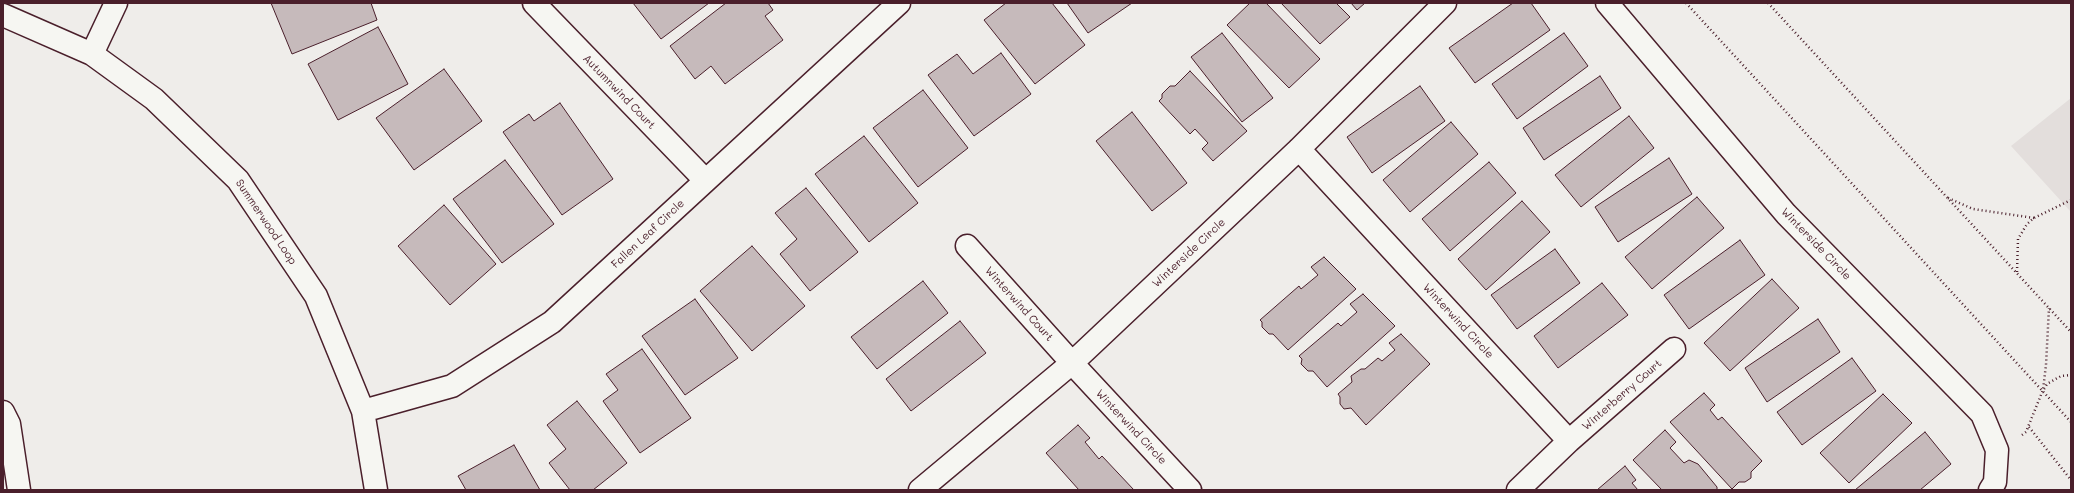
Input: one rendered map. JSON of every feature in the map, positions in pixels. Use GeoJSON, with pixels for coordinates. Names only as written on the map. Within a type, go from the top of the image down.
{"type":"FeatureCollection","features":[{"type":"Feature","properties":{"kind":"street"},"geometry":{"type":"LineString","coordinates":[[92,54],[116,3]]}},
{"type":"Feature","properties":{"kind":"street","name":"Autumnwind Court"},"geometry":{"type":"LineString","coordinates":[[534,3],[705,180]]}},
{"type":"Feature","properties":{"kind":"street","name":"Fallen Leaf Circle"},"geometry":{"type":"LineString","coordinates":[[363,411],[452,386],[552,322],[899,3]]}},
{"type":"Feature","properties":{"kind":"street","name":"Winterside Circle"},"geometry":{"type":"LineString","coordinates":[[920,490],[1072,363],[1299,149],[1445,3]]}},
{"type":"Feature","properties":{"kind":"street","name":"Winterside Circle"},"geometry":{"type":"LineString","coordinates":[[1607,3],[1786,214],[1982,414],[1997,450],[1996,482],[1990,490]]}},
{"type":"Feature","properties":{"kind":"street","name":"Summerwood Loop"},"geometry":{"type":"LineString","coordinates":[[3,15],[92,54],[154,99],[238,180],[316,296],[363,411],[376,490]]}},
{"type":"Feature","properties":{"kind":"street","name":"Winterwind Circle"},"geometry":{"type":"LineString","coordinates":[[1299,149],[1569,441]]}},
{"type":"Feature","properties":{"kind":"street","name":"Winterwind Court"},"geometry":{"type":"LineString","coordinates":[[967,246],[1072,363]]}},
{"type":"Feature","properties":{"kind":"street","name":"Winterberry Court"},"geometry":{"type":"LineString","coordinates":[[1569,441],[1674,349]]}},
{"type":"Feature","properties":{"kind":"street","name":"Winterwind Circle"},"geometry":{"type":"LineString","coordinates":[[1072,363],[1190,490]]}},
{"type":"Feature","properties":{"kind":"street"},"geometry":{"type":"LineString","coordinates":[[3,412],[9,424],[19,490]]}},
{"type":"Feature","properties":{"kind":"street"},"geometry":{"type":"LineString","coordinates":[[1518,490],[1569,441]]}},
{"type":"Feature","properties":{"kind":"path"},"geometry":{"type":"LineString","coordinates":[[1686,3],[2071,422]]}},
{"type":"Feature","properties":{"kind":"path"},"geometry":{"type":"LineString","coordinates":[[1768,3],[2071,332]]}},
{"type":"Feature","properties":{"kind":"path"},"geometry":{"type":"LineString","coordinates":[[1947,197],[1972,209],[2034,218]]}},
{"type":"Feature","properties":{"kind":"path"},"geometry":{"type":"LineString","coordinates":[[2017,273],[2018,239],[2027,224],[2034,218],[2071,200]]}},
{"type":"Feature","properties":{"kind":"path"},"geometry":{"type":"LineString","coordinates":[[1997,450],[2026,432],[2042,390],[2046,364],[2049,308]]}},
{"type":"Feature","properties":{"kind":"path"},"geometry":{"type":"LineString","coordinates":[[2042,390],[2061,376],[2071,375]]}},
{"type":"Feature","properties":{"kind":"path"},"geometry":{"type":"LineString","coordinates":[[2028,427],[2071,480]]}},
{"type":"Feature","properties":{"kind":"shaded area"},"geometry":{"type":"Polygon","coordinates":[[[2071,98],[2071,212],[2011,146],[2071,98]]]}},
{"type":"Feature","properties":{"kind":"building"},"geometry":{"type":"Polygon","coordinates":[[[271,3],[371,3],[377,20],[292,54],[271,3]]]}},
{"type":"Feature","properties":{"kind":"building"},"geometry":{"type":"Polygon","coordinates":[[[633,3],[709,3],[661,39],[633,3]]]}},
{"type":"Feature","properties":{"kind":"building"},"geometry":{"type":"Polygon","coordinates":[[[726,3],[768,3],[773,10],[765,16],[783,40],[725,84],[711,66],[695,79],[670,46],[726,3]]]}},
{"type":"Feature","properties":{"kind":"building"},"geometry":{"type":"Polygon","coordinates":[[[1006,3],[1052,3],[1085,45],[1035,84],[984,20],[1006,3]]]}},
{"type":"Feature","properties":{"kind":"building"},"geometry":{"type":"Polygon","coordinates":[[[1067,3],[1132,3],[1088,33],[1067,3]]]}},
{"type":"Feature","properties":{"kind":"building"},"geometry":{"type":"Polygon","coordinates":[[[1250,3],[1266,3],[1320,59],[1289,88],[1227,25],[1250,3]]]}},
{"type":"Feature","properties":{"kind":"building"},"geometry":{"type":"Polygon","coordinates":[[[1281,3],[1336,3],[1350,17],[1320,44],[1281,3]]]}},
{"type":"Feature","properties":{"kind":"building"},"geometry":{"type":"Polygon","coordinates":[[[1351,3],[1365,3],[1357,10],[1351,3]]]}},
{"type":"Feature","properties":{"kind":"building"},"geometry":{"type":"Polygon","coordinates":[[[1513,3],[1531,3],[1550,30],[1475,83],[1449,48],[1513,3]]]}},
{"type":"Feature","properties":{"kind":"building"},"geometry":{"type":"Polygon","coordinates":[[[378,27],[408,84],[338,120],[308,64],[378,27]]]}},
{"type":"Feature","properties":{"kind":"building"},"geometry":{"type":"Polygon","coordinates":[[[1222,33],[1273,98],[1242,122],[1191,57],[1222,33]]]}},
{"type":"Feature","properties":{"kind":"building"},"geometry":{"type":"Polygon","coordinates":[[[1564,33],[1588,66],[1517,119],[1492,84],[1564,33]]]}},
{"type":"Feature","properties":{"kind":"building"},"geometry":{"type":"Polygon","coordinates":[[[1001,53],[1031,94],[974,136],[928,75],[957,54],[973,74],[1001,53]]]}},
{"type":"Feature","properties":{"kind":"building"},"geometry":{"type":"Polygon","coordinates":[[[444,69],[482,121],[414,170],[376,118],[444,69]]]}},
{"type":"Feature","properties":{"kind":"building"},"geometry":{"type":"Polygon","coordinates":[[[1190,71],[1247,131],[1213,161],[1202,149],[1208,143],[1195,129],[1190,134],[1159,101],[1162,98],[1162,94],[1170,86],[1175,86],[1190,71]]]}},
{"type":"Feature","properties":{"kind":"building"},"geometry":{"type":"Polygon","coordinates":[[[1600,76],[1621,108],[1544,160],[1523,128],[1600,76]]]}},
{"type":"Feature","properties":{"kind":"building"},"geometry":{"type":"Polygon","coordinates":[[[1420,86],[1445,121],[1372,173],[1347,137],[1420,86]]]}},
{"type":"Feature","properties":{"kind":"building"},"geometry":{"type":"Polygon","coordinates":[[[923,90],[968,148],[918,187],[873,128],[923,90]]]}},
{"type":"Feature","properties":{"kind":"building"},"geometry":{"type":"Polygon","coordinates":[[[560,103],[613,179],[562,215],[503,132],[529,114],[534,121],[560,103]]]}},
{"type":"Feature","properties":{"kind":"building"},"geometry":{"type":"Polygon","coordinates":[[[1132,112],[1187,183],[1152,211],[1096,141],[1132,112]]]}},
{"type":"Feature","properties":{"kind":"building"},"geometry":{"type":"Polygon","coordinates":[[[1629,116],[1654,148],[1581,207],[1555,175],[1629,116]]]}},
{"type":"Feature","properties":{"kind":"building"},"geometry":{"type":"Polygon","coordinates":[[[1451,122],[1478,154],[1410,212],[1383,180],[1451,122]]]}},
{"type":"Feature","properties":{"kind":"building"},"geometry":{"type":"Polygon","coordinates":[[[864,136],[918,203],[869,242],[815,174],[864,136]]]}},
{"type":"Feature","properties":{"kind":"building"},"geometry":{"type":"Polygon","coordinates":[[[1669,158],[1692,194],[1618,242],[1595,207],[1669,158]]]}},
{"type":"Feature","properties":{"kind":"building"},"geometry":{"type":"Polygon","coordinates":[[[505,160],[554,224],[502,263],[453,199],[505,160]]]}},
{"type":"Feature","properties":{"kind":"building"},"geometry":{"type":"Polygon","coordinates":[[[1489,162],[1516,193],[1450,251],[1422,219],[1489,162]]]}},
{"type":"Feature","properties":{"kind":"building"},"geometry":{"type":"Polygon","coordinates":[[[806,188],[858,252],[810,291],[780,254],[797,239],[775,213],[806,188]]]}},
{"type":"Feature","properties":{"kind":"building"},"geometry":{"type":"Polygon","coordinates":[[[1697,197],[1724,228],[1652,289],[1625,257],[1697,197]]]}},
{"type":"Feature","properties":{"kind":"building"},"geometry":{"type":"Polygon","coordinates":[[[1522,201],[1550,232],[1486,290],[1458,259],[1522,201]]]}},
{"type":"Feature","properties":{"kind":"building"},"geometry":{"type":"Polygon","coordinates":[[[444,205],[496,264],[450,305],[398,246],[444,205]]]}},
{"type":"Feature","properties":{"kind":"building"},"geometry":{"type":"Polygon","coordinates":[[[1740,240],[1765,275],[1689,329],[1664,295],[1740,240]]]}},
{"type":"Feature","properties":{"kind":"building"},"geometry":{"type":"Polygon","coordinates":[[[752,246],[805,306],[752,351],[700,291],[752,246]]]}},
{"type":"Feature","properties":{"kind":"building"},"geometry":{"type":"Polygon","coordinates":[[[1555,249],[1580,283],[1517,329],[1491,295],[1555,249]]]}},
{"type":"Feature","properties":{"kind":"building"},"geometry":{"type":"Polygon","coordinates":[[[1324,257],[1356,289],[1288,350],[1273,334],[1269,334],[1262,327],[1262,322],[1260,320],[1299,286],[1301,289],[1318,275],[1311,267],[1324,257]]]}},
{"type":"Feature","properties":{"kind":"building"},"geometry":{"type":"Polygon","coordinates":[[[1772,279],[1799,308],[1730,371],[1704,343],[1772,279]]]}},
{"type":"Feature","properties":{"kind":"building"},"geometry":{"type":"Polygon","coordinates":[[[923,281],[948,313],[877,369],[851,337],[923,281]]]}},
{"type":"Feature","properties":{"kind":"building"},"geometry":{"type":"Polygon","coordinates":[[[1602,283],[1628,315],[1558,368],[1534,336],[1602,283]]]}},
{"type":"Feature","properties":{"kind":"building"},"geometry":{"type":"Polygon","coordinates":[[[1363,294],[1395,326],[1327,387],[1313,371],[1308,371],[1301,364],[1302,359],[1299,356],[1338,323],[1341,326],[1357,312],[1350,304],[1363,294]]]}},
{"type":"Feature","properties":{"kind":"building"},"geometry":{"type":"Polygon","coordinates":[[[695,299],[738,358],[685,395],[642,336],[695,299]]]}},
{"type":"Feature","properties":{"kind":"building"},"geometry":{"type":"Polygon","coordinates":[[[1818,319],[1840,352],[1767,402],[1745,368],[1818,319]]]}},
{"type":"Feature","properties":{"kind":"building"},"geometry":{"type":"Polygon","coordinates":[[[960,321],[986,353],[911,411],[886,379],[960,321]]]}},
{"type":"Feature","properties":{"kind":"building"},"geometry":{"type":"Polygon","coordinates":[[[1401,334],[1430,364],[1366,425],[1351,408],[1344,409],[1340,404],[1340,397],[1338,394],[1352,382],[1351,376],[1361,369],[1365,369],[1378,358],[1382,361],[1395,350],[1389,343],[1401,334]]]}},
{"type":"Feature","properties":{"kind":"building"},"geometry":{"type":"Polygon","coordinates":[[[642,349],[691,418],[640,453],[603,401],[618,390],[606,374],[642,349]]]}},
{"type":"Feature","properties":{"kind":"building"},"geometry":{"type":"Polygon","coordinates":[[[1852,358],[1876,391],[1802,445],[1777,412],[1852,358]]]}},
{"type":"Feature","properties":{"kind":"building"},"geometry":{"type":"Polygon","coordinates":[[[1704,393],[1715,405],[1710,410],[1718,420],[1722,417],[1762,461],[1751,472],[1751,478],[1745,482],[1739,482],[1732,489],[1670,422],[1704,393]]]}},
{"type":"Feature","properties":{"kind":"building"},"geometry":{"type":"Polygon","coordinates":[[[1883,394],[1912,423],[1849,483],[1820,453],[1883,394]]]}},
{"type":"Feature","properties":{"kind":"building"},"geometry":{"type":"Polygon","coordinates":[[[577,401],[627,463],[593,490],[570,490],[549,463],[566,449],[547,425],[577,401]]]}},
{"type":"Feature","properties":{"kind":"building"},"geometry":{"type":"Polygon","coordinates":[[[1078,425],[1090,438],[1085,442],[1099,459],[1102,456],[1134,490],[1079,490],[1046,453],[1078,425]]]}},
{"type":"Feature","properties":{"kind":"building"},"geometry":{"type":"Polygon","coordinates":[[[1665,430],[1676,442],[1670,448],[1684,463],[1689,460],[1698,464],[1717,487],[1717,490],[1662,490],[1633,460],[1665,430]]]}},
{"type":"Feature","properties":{"kind":"building"},"geometry":{"type":"Polygon","coordinates":[[[1925,432],[1951,464],[1920,490],[1855,490],[1925,432]]]}},
{"type":"Feature","properties":{"kind":"building"},"geometry":{"type":"Polygon","coordinates":[[[514,445],[540,490],[466,490],[458,476],[514,445]]]}},
{"type":"Feature","properties":{"kind":"building"},"geometry":{"type":"Polygon","coordinates":[[[1625,466],[1636,480],[1632,483],[1638,490],[1597,490],[1625,466]]]}}]}
